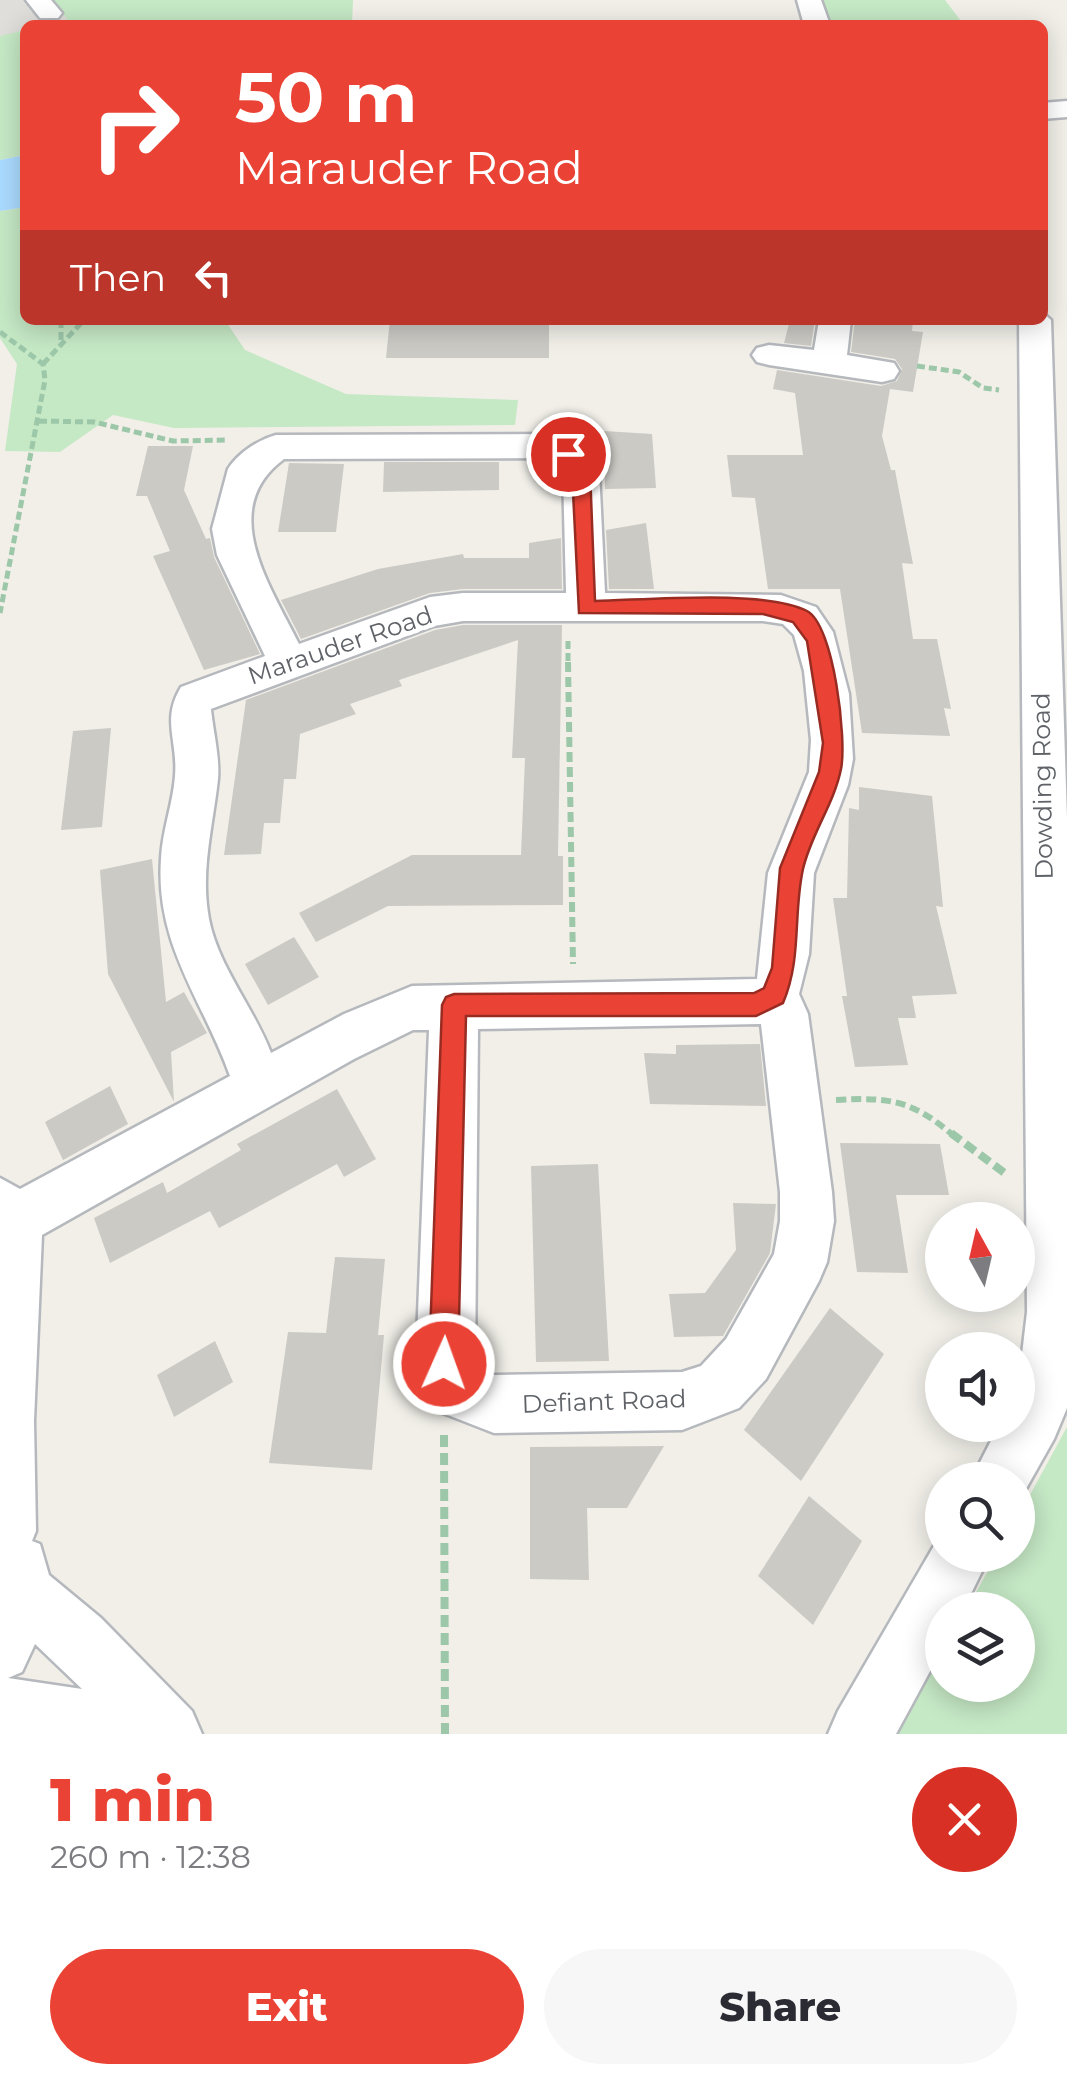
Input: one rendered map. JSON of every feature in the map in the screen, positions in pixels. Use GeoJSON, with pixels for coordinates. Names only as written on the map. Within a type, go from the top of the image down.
{"type":"FeatureCollection","features":[{"type":"Feature","properties":{"kind":"street"},"geometry":{"type":"LineString","coordinates":[[829,363],[834,325]]}},
{"type":"Feature","properties":{"kind":"street","name":"Dowding Road"},"geometry":{"type":"LineString","coordinates":[[1011,1462],[1050,1378],[1055,1312],[1035,325]]}},
{"type":"Feature","properties":{"kind":"street"},"geometry":{"type":"LineString","coordinates":[[769,355],[882,371]]}},
{"type":"Feature","properties":{"kind":"street"},"geometry":{"type":"LineString","coordinates":[[288,662],[236,555],[231,529],[246,468],[276,447],[544,446],[568,454],[581,470],[577,608]]}},
{"type":"Feature","properties":{"kind":"street","name":"Marauder Road"},"geometry":{"type":"LineString","coordinates":[[259,1087],[238,1030],[199,960],[186,919],[183,859],[198,774],[190,708],[202,694],[430,612],[463,607],[776,609],[790,611],[808,622],[817,641],[834,743],[830,772],[792,868],[784,968],[774,995]]}},
{"type":"Feature","properties":{"kind":"street"},"geometry":{"type":"LineString","coordinates":[[0,1650],[9,1634],[5,1343],[16,1287],[17,1240],[6,1213],[259,1087],[372,1024],[412,1008],[756,1004],[774,995]]}},
{"type":"Feature","properties":{"kind":"street","name":"Defiant Road"},"geometry":{"type":"LineString","coordinates":[[455,1390],[494,1404],[682,1401],[719,1388],[746,1359],[800,1262],[807,1221],[797,1101],[784,1014],[774,995]]}},
{"type":"Feature","properties":{"kind":"street"},"geometry":{"type":"LineString","coordinates":[[454,1005],[444,1364],[455,1390]]}},
{"type":"Feature","properties":{"kind":"street"},"geometry":{"type":"LineString","coordinates":[[8,1548],[79,1640],[170,1734]]}},
{"type":"Feature","properties":{"kind":"street"},"geometry":{"type":"LineString","coordinates":[[861,1734],[951,1572]]}},
{"type":"Feature","properties":{"kind":"street"},"geometry":{"type":"LineString","coordinates":[[0,1709],[161,1734]]}},
{"type":"Feature","properties":{"kind":"path"},"geometry":{"type":"LineString","coordinates":[[60,347],[61,325]]}},
{"type":"Feature","properties":{"kind":"path"},"geometry":{"type":"LineString","coordinates":[[0,613],[39,422],[44,364],[80,325]]}},
{"type":"Feature","properties":{"kind":"path"},"geometry":{"type":"LineString","coordinates":[[0,332],[44,364]]}},
{"type":"Feature","properties":{"kind":"path"},"geometry":{"type":"LineString","coordinates":[[946,370],[959,372]]}},
{"type":"Feature","properties":{"kind":"path"},"geometry":{"type":"LineString","coordinates":[[39,422],[94,422],[173,441],[256,440],[276,447]]}},
{"type":"Feature","properties":{"kind":"path"},"geometry":{"type":"LineString","coordinates":[[574,1005],[577,608]]}},
{"type":"Feature","properties":{"kind":"path"},"geometry":{"type":"LineString","coordinates":[[797,1101],[901,1102],[927,1115],[1000,1171],[1053,1192]]}},
{"type":"Feature","properties":{"kind":"path"},"geometry":{"type":"LineString","coordinates":[[445,1734],[444,1429],[455,1390]]}},
{"type":"Feature","properties":{"kind":"shaded area"},"geometry":{"type":"Polygon","coordinates":[[[0,0],[48,0],[70,20],[20,20],[20,115],[0,118],[0,0]]]}},
{"type":"Feature","properties":{"kind":"green space"},"geometry":{"type":"Polygon","coordinates":[[[48,0],[353,0],[352,20],[64,20],[68,19],[48,0]]]}},
{"type":"Feature","properties":{"kind":"green space"},"geometry":{"type":"Polygon","coordinates":[[[810,0],[945,0],[960,20],[816,20],[810,0]]]}},
{"type":"Feature","properties":{"kind":"green space"},"geometry":{"type":"Polygon","coordinates":[[[20,31],[20,156],[0,160],[0,36],[20,31]]]}},
{"type":"Feature","properties":{"kind":"green space"},"geometry":{"type":"Polygon","coordinates":[[[20,208],[20,325],[228,325],[245,350],[346,394],[518,400],[515,425],[174,428],[113,415],[60,452],[5,451],[17,364],[0,338],[0,211],[20,208]]]}},
{"type":"Feature","properties":{"kind":"green space"},"geometry":{"type":"Polygon","coordinates":[[[1067,1427],[1067,1734],[898,1734],[925,1684],[925,1702],[1035,1702],[1035,1592],[976,1592],[987,1572],[1035,1572],[1035,1486],[1067,1427]]]}},
{"type":"Feature","properties":{"kind":"water"},"geometry":{"type":"Polygon","coordinates":[[[20,156],[20,208],[0,211],[0,160],[20,156]]]}},
{"type":"Feature","properties":{"kind":"building"},"geometry":{"type":"Polygon","coordinates":[[[389,325],[549,325],[549,358],[386,358],[389,325]]]}},
{"type":"Feature","properties":{"kind":"building"},"geometry":{"type":"Polygon","coordinates":[[[789,325],[814,325],[811,346],[784,343],[789,325]]]}},
{"type":"Feature","properties":{"kind":"building"},"geometry":{"type":"Polygon","coordinates":[[[854,325],[913,325],[912,331],[923,332],[913,392],[890,389],[882,436],[891,470],[895,470],[913,564],[902,563],[913,639],[937,639],[951,709],[944,708],[950,736],[862,733],[840,589],[768,589],[755,498],[732,497],[727,455],[803,455],[795,393],[773,389],[777,370],[881,386],[897,381],[902,369],[895,359],[851,352],[854,325]]]}},
{"type":"Feature","properties":{"kind":"building"},"geometry":{"type":"Polygon","coordinates":[[[604,431],[652,434],[656,488],[605,489],[604,431]]]}},
{"type":"Feature","properties":{"kind":"building"},"geometry":{"type":"Polygon","coordinates":[[[148,446],[193,446],[184,490],[206,539],[210,538],[214,557],[260,654],[204,670],[153,556],[170,551],[147,496],[136,496],[148,446]]]}},
{"type":"Feature","properties":{"kind":"building"},"geometry":{"type":"Polygon","coordinates":[[[384,462],[499,462],[499,490],[383,492],[384,462]]]}},
{"type":"Feature","properties":{"kind":"building"},"geometry":{"type":"Polygon","coordinates":[[[289,463],[344,464],[336,532],[278,532],[289,463]]]}},
{"type":"Feature","properties":{"kind":"building"},"geometry":{"type":"Polygon","coordinates":[[[646,523],[654,589],[609,589],[606,530],[646,523]]]}},
{"type":"Feature","properties":{"kind":"building"},"geometry":{"type":"Polygon","coordinates":[[[561,538],[562,589],[430,593],[301,639],[281,600],[378,569],[463,554],[464,558],[529,558],[529,543],[561,538]]]}},
{"type":"Feature","properties":{"kind":"building"},"geometry":{"type":"Polygon","coordinates":[[[463,625],[562,625],[558,856],[563,856],[563,905],[388,906],[316,942],[299,913],[412,855],[521,855],[525,758],[512,758],[518,640],[399,680],[402,686],[350,704],[356,714],[300,734],[296,779],[284,779],[280,823],[264,823],[261,854],[224,855],[246,700],[435,630],[463,625]]]}},
{"type":"Feature","properties":{"kind":"building"},"geometry":{"type":"Polygon","coordinates":[[[111,728],[102,827],[61,830],[73,731],[111,728]]]}},
{"type":"Feature","properties":{"kind":"building"},"geometry":{"type":"Polygon","coordinates":[[[859,787],[932,796],[943,907],[936,906],[957,994],[912,996],[916,1018],[898,1018],[908,1065],[855,1067],[842,996],[847,996],[833,898],[847,898],[849,808],[859,810],[859,787]]]}},
{"type":"Feature","properties":{"kind":"building"},"geometry":{"type":"Polygon","coordinates":[[[152,859],[166,1002],[184,992],[207,1033],[171,1052],[174,1102],[108,974],[100,870],[152,859]]]}},
{"type":"Feature","properties":{"kind":"building"},"geometry":{"type":"Polygon","coordinates":[[[294,937],[319,977],[268,1005],[245,964],[294,937]]]}},
{"type":"Feature","properties":{"kind":"building"},"geometry":{"type":"Polygon","coordinates":[[[760,1044],[766,1106],[650,1104],[644,1053],[676,1054],[676,1045],[760,1044]]]}},
{"type":"Feature","properties":{"kind":"building"},"geometry":{"type":"Polygon","coordinates":[[[110,1086],[128,1124],[63,1160],[45,1122],[110,1086]]]}},
{"type":"Feature","properties":{"kind":"building"},"geometry":{"type":"Polygon","coordinates":[[[337,1089],[376,1159],[344,1177],[337,1164],[219,1228],[210,1211],[110,1263],[94,1218],[163,1182],[167,1193],[241,1150],[237,1144],[337,1089]]]}},
{"type":"Feature","properties":{"kind":"building"},"geometry":{"type":"Polygon","coordinates":[[[840,1143],[940,1144],[949,1195],[896,1195],[908,1273],[857,1272],[840,1143]]]}},
{"type":"Feature","properties":{"kind":"building"},"geometry":{"type":"Polygon","coordinates":[[[598,1164],[609,1361],[536,1362],[531,1166],[598,1164]]]}},
{"type":"Feature","properties":{"kind":"building"},"geometry":{"type":"Polygon","coordinates":[[[733,1203],[776,1204],[770,1253],[723,1336],[674,1337],[669,1294],[705,1293],[736,1250],[733,1203]]]}},
{"type":"Feature","properties":{"kind":"building"},"geometry":{"type":"Polygon","coordinates":[[[335,1257],[385,1259],[378,1335],[384,1335],[372,1470],[269,1463],[288,1332],[326,1333],[335,1257]]]}},
{"type":"Feature","properties":{"kind":"building"},"geometry":{"type":"Polygon","coordinates":[[[830,1308],[884,1354],[801,1481],[744,1430],[830,1308]]]}},
{"type":"Feature","properties":{"kind":"building"},"geometry":{"type":"Polygon","coordinates":[[[215,1341],[233,1382],[174,1417],[157,1375],[215,1341]]]}},
{"type":"Feature","properties":{"kind":"building"},"geometry":{"type":"Polygon","coordinates":[[[664,1446],[627,1508],[587,1508],[589,1580],[530,1579],[530,1447],[664,1446]]]}},
{"type":"Feature","properties":{"kind":"building"},"geometry":{"type":"Polygon","coordinates":[[[809,1496],[862,1541],[813,1625],[758,1576],[809,1496]]]}},
{"type":"Feature","properties":{"kind":"route"},"geometry":{"type":"LineString","coordinates":[[444,1364],[454,1005],[756,1004],[774,995],[784,968],[792,868],[830,772],[834,743],[817,641],[808,622],[790,611],[763,607],[586,608],[581,470],[568,454]]}}]}
